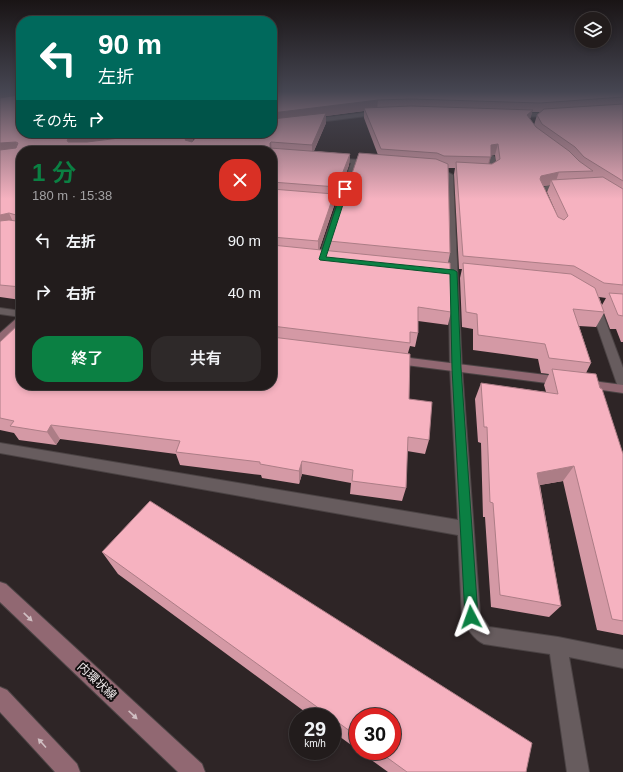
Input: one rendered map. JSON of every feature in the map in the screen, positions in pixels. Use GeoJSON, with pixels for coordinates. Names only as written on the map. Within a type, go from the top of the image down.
{"type":"FeatureCollection","features":[{"type":"Feature","properties":{"kind":"street"},"geometry":{"type":"LineString","coordinates":[[170,140],[184,138]]}},
{"type":"Feature","properties":{"kind":"street"},"geometry":{"type":"LineString","coordinates":[[196,145],[198,138]]}},
{"type":"Feature","properties":{"kind":"street"},"geometry":{"type":"LineString","coordinates":[[477,172],[488,172],[493,170],[492,157]]}},
{"type":"Feature","properties":{"kind":"street"},"geometry":{"type":"LineString","coordinates":[[325,159],[384,164]]}},
{"type":"Feature","properties":{"kind":"street"},"geometry":{"type":"LineString","coordinates":[[322,259],[336,203],[355,161]]}},
{"type":"Feature","properties":{"kind":"street"},"geometry":{"type":"LineString","coordinates":[[420,167],[434,168],[450,175],[456,368],[471,617],[484,635],[558,646],[623,659]]}},
{"type":"Feature","properties":{"kind":"street"},"geometry":{"type":"LineString","coordinates":[[441,171],[456,170]]}},
{"type":"Feature","properties":{"kind":"street"},"geometry":{"type":"LineString","coordinates":[[549,209],[541,190],[551,186],[571,188]]}},
{"type":"Feature","properties":{"kind":"street"},"geometry":{"type":"LineString","coordinates":[[595,300],[623,384]]}},
{"type":"Feature","properties":{"kind":"street"},"geometry":{"type":"LineString","coordinates":[[0,311],[16,313]]}},
{"type":"Feature","properties":{"kind":"street"},"geometry":{"type":"LineString","coordinates":[[0,339],[16,325]]}},
{"type":"Feature","properties":{"kind":"street"},"geometry":{"type":"LineString","coordinates":[[380,358],[623,389]]}},
{"type":"Feature","properties":{"kind":"street"},"geometry":{"type":"LineString","coordinates":[[0,448],[466,529]]}},
{"type":"Feature","properties":{"kind":"street","name":"内環状線"},"geometry":{"type":"LineString","coordinates":[[0,590],[194,772]]}},
{"type":"Feature","properties":{"kind":"street"},"geometry":{"type":"LineString","coordinates":[[558,646],[578,772]]}},
{"type":"Feature","properties":{"kind":"street"},"geometry":{"type":"LineString","coordinates":[[0,697],[69,772]]}},
{"type":"Feature","properties":{"kind":"building"},"geometry":{"type":"Polygon","coordinates":[[[0,127],[16,127],[16,138],[70,138],[67,140],[68,142],[87,142],[119,138],[186,138],[185,140],[192,142],[195,138],[277,138],[277,127],[320,127],[312,145],[271,142],[270,146],[17,146],[18,143],[16,142],[0,143],[0,127]]]}},
{"type":"Feature","properties":{"kind":"building"},"geometry":{"type":"Polygon","coordinates":[[[372,127],[536,127],[593,171],[559,172],[541,176],[540,179],[558,217],[564,220],[568,216],[551,180],[603,177],[623,189],[623,285],[604,283],[574,266],[463,256],[456,162],[492,164],[500,159],[498,144],[491,145],[491,157],[444,156],[437,153],[381,149],[372,127]]]}},
{"type":"Feature","properties":{"kind":"building"},"geometry":{"type":"Polygon","coordinates":[[[546,127],[623,127],[623,181],[584,157],[575,147],[546,127]]]}},
{"type":"Feature","properties":{"kind":"building"},"geometry":{"type":"Polygon","coordinates":[[[16,148],[16,215],[9,213],[0,215],[0,150],[16,148]]]}},
{"type":"Feature","properties":{"kind":"building"},"geometry":{"type":"Polygon","coordinates":[[[277,149],[350,154],[337,187],[277,182],[277,149]]]}},
{"type":"Feature","properties":{"kind":"building"},"geometry":{"type":"Polygon","coordinates":[[[359,153],[436,159],[448,164],[450,253],[329,241],[359,153]]]}},
{"type":"Feature","properties":{"kind":"building"},"geometry":{"type":"Polygon","coordinates":[[[277,189],[334,194],[318,241],[277,237],[277,189]]]}},
{"type":"Feature","properties":{"kind":"building"},"geometry":{"type":"Polygon","coordinates":[[[0,221],[16,221],[16,287],[0,285],[0,221]]]}},
{"type":"Feature","properties":{"kind":"building"},"geometry":{"type":"Polygon","coordinates":[[[277,246],[450,263],[451,312],[418,307],[418,333],[410,332],[410,343],[277,327],[277,246]]]}},
{"type":"Feature","properties":{"kind":"building"},"geometry":{"type":"Polygon","coordinates":[[[463,263],[571,274],[595,288],[604,312],[573,309],[591,363],[549,358],[545,344],[478,335],[477,314],[466,312],[463,263]]]}},
{"type":"Feature","properties":{"kind":"building"},"geometry":{"type":"Polygon","coordinates":[[[609,293],[623,294],[623,316],[618,315],[609,293]]]}},
{"type":"Feature","properties":{"kind":"building"},"geometry":{"type":"Polygon","coordinates":[[[16,327],[16,390],[277,390],[277,338],[410,354],[409,399],[432,402],[429,440],[408,437],[406,488],[352,481],[353,470],[302,461],[299,471],[260,464],[260,462],[176,452],[180,441],[51,425],[47,432],[10,426],[14,421],[0,418],[0,342],[16,327]]]}},
{"type":"Feature","properties":{"kind":"building"},"geometry":{"type":"Polygon","coordinates":[[[552,369],[596,374],[623,454],[623,621],[612,619],[574,466],[537,473],[561,606],[500,595],[493,503],[490,502],[487,427],[484,427],[481,383],[558,394],[552,369]]]}},
{"type":"Feature","properties":{"kind":"building"},"geometry":{"type":"Polygon","coordinates":[[[150,501],[532,743],[526,772],[407,772],[390,760],[401,760],[401,708],[349,708],[349,730],[341,725],[341,708],[319,708],[102,552],[150,501]]]}},
{"type":"Feature","properties":{"kind":"route"},"geometry":{"type":"LineString","coordinates":[[345,189],[322,259],[454,272],[456,368],[471,617]]}}]}
